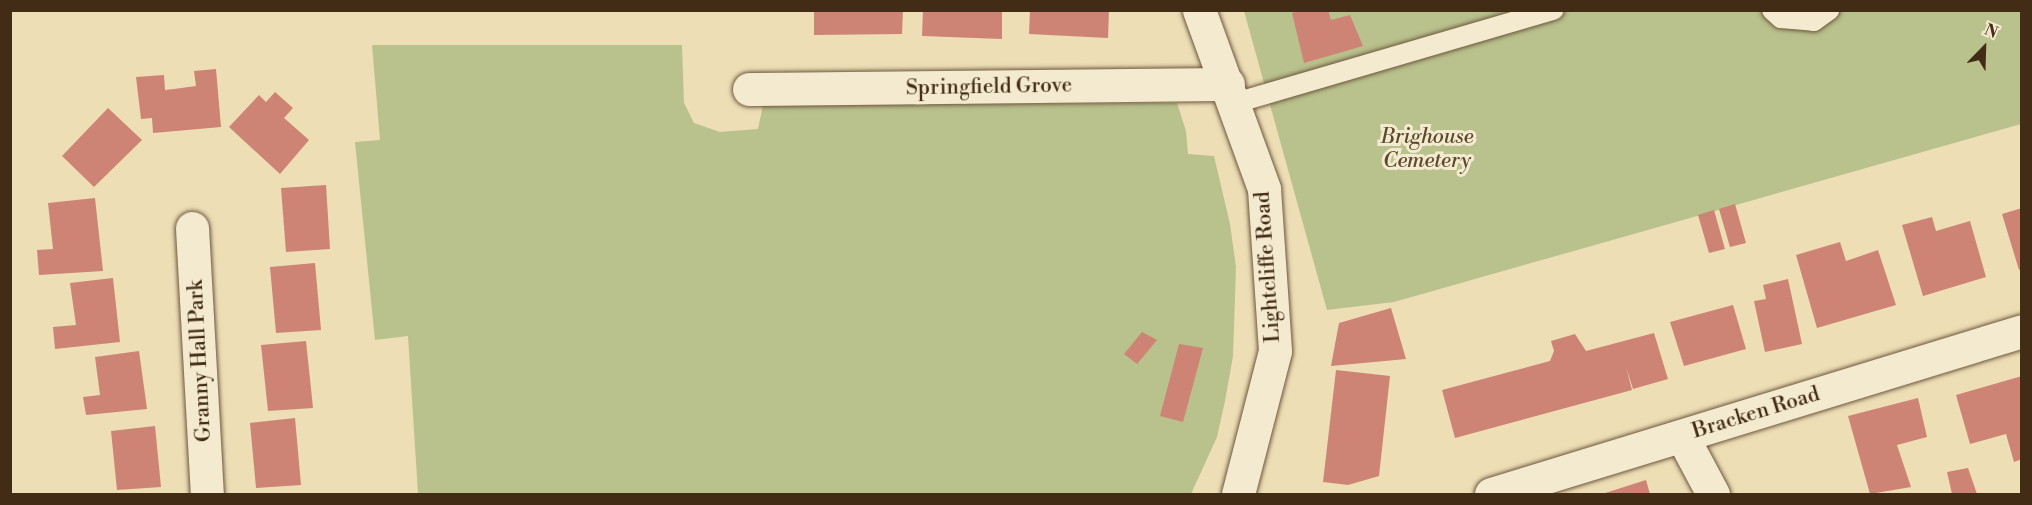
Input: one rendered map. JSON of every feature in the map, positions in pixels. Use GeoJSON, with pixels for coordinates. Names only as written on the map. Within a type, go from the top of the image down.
{"type":"FeatureCollection","features":[{"type":"Feature","properties":{"kind":"street","name":"Lightcliffe Road"},"geometry":{"type":"LineString","coordinates":[[1199,10],[1232,94],[1264,189],[1275,351],[1238,495]]}},
{"type":"Feature","properties":{"kind":"street","name":"Springfield Grove"},"geometry":{"type":"LineString","coordinates":[[749,89],[1232,94]]}},
{"type":"Feature","properties":{"kind":"street","name":"Granny Hall Park"},"geometry":{"type":"LineString","coordinates":[[192,228],[207,495]]}},
{"type":"Feature","properties":{"kind":"street","name":"Bracken Road"},"geometry":{"type":"LineString","coordinates":[[1491,495],[1524,490],[1682,436],[2022,331]]}},
{"type":"Feature","properties":{"kind":"street"},"geometry":{"type":"LineString","coordinates":[[1682,436],[1713,495]]}},
{"type":"Feature","properties":{"kind":"lane"},"geometry":{"type":"LineString","coordinates":[[1232,94],[1554,10]]}},
{"type":"Feature","properties":{"kind":"lane"},"geometry":{"type":"LineString","coordinates":[[1772,10],[1781,18],[1814,21],[1829,10]]}},
{"type":"Feature","properties":{"kind":"green space","name":"Brighouse Cemetery"},"geometry":{"type":"Polygon","coordinates":[[[1244,11],[2021,11],[2021,124],[1394,302],[1327,310],[1244,11]]]}},
{"type":"Feature","properties":{"kind":"green space"},"geometry":{"type":"Polygon","coordinates":[[[372,45],[682,45],[684,103],[694,123],[720,132],[758,129],[763,105],[1177,103],[1186,131],[1188,154],[1214,156],[1230,224],[1236,267],[1233,356],[1225,401],[1217,437],[1191,494],[418,494],[408,336],[375,340],[355,142],[380,140],[372,45]]]}},
{"type":"Feature","properties":{"kind":"building"},"geometry":{"type":"Polygon","coordinates":[[[814,10],[903,10],[902,34],[814,35],[814,10]]]}},
{"type":"Feature","properties":{"kind":"building"},"geometry":{"type":"Polygon","coordinates":[[[923,10],[1002,10],[1002,39],[922,36],[923,10]]]}},
{"type":"Feature","properties":{"kind":"building"},"geometry":{"type":"Polygon","coordinates":[[[1030,10],[1109,10],[1108,38],[1029,34],[1030,10]]]}},
{"type":"Feature","properties":{"kind":"building"},"geometry":{"type":"Polygon","coordinates":[[[1300,10],[1328,10],[1331,20],[1350,15],[1363,46],[1304,63],[1292,13],[1300,10]]]}},
{"type":"Feature","properties":{"kind":"building"},"geometry":{"type":"Polygon","coordinates":[[[216,69],[221,127],[153,133],[152,118],[141,119],[136,77],[164,75],[165,90],[196,86],[194,71],[216,69]]]}},
{"type":"Feature","properties":{"kind":"building"},"geometry":{"type":"Polygon","coordinates":[[[275,92],[293,108],[284,118],[309,140],[280,174],[229,127],[259,95],[266,102],[275,92]]]}},
{"type":"Feature","properties":{"kind":"building"},"geometry":{"type":"Polygon","coordinates":[[[108,108],[142,140],[94,187],[62,156],[108,108]]]}},
{"type":"Feature","properties":{"kind":"building"},"geometry":{"type":"Polygon","coordinates":[[[326,185],[330,249],[286,252],[281,188],[326,185]]]}},
{"type":"Feature","properties":{"kind":"building"},"geometry":{"type":"Polygon","coordinates":[[[95,198],[103,271],[39,275],[37,250],[53,249],[48,203],[95,198]]]}},
{"type":"Feature","properties":{"kind":"building"},"geometry":{"type":"Polygon","coordinates":[[[1735,204],[1746,243],[1730,247],[1719,209],[1735,204]]]}},
{"type":"Feature","properties":{"kind":"building"},"geometry":{"type":"Polygon","coordinates":[[[2022,208],[2022,269],[2019,270],[2002,214],[2022,208]]]}},
{"type":"Feature","properties":{"kind":"building"},"geometry":{"type":"Polygon","coordinates":[[[1714,210],[1725,249],[1709,253],[1698,215],[1714,210]]]}},
{"type":"Feature","properties":{"kind":"building"},"geometry":{"type":"Polygon","coordinates":[[[1932,217],[1936,231],[1970,221],[1986,277],[1923,296],[1902,225],[1932,217]]]}},
{"type":"Feature","properties":{"kind":"building"},"geometry":{"type":"Polygon","coordinates":[[[1840,242],[1846,261],[1878,250],[1896,305],[1817,328],[1796,255],[1840,242]]]}},
{"type":"Feature","properties":{"kind":"building"},"geometry":{"type":"Polygon","coordinates":[[[315,263],[321,330],[276,333],[270,267],[315,263]]]}},
{"type":"Feature","properties":{"kind":"building"},"geometry":{"type":"Polygon","coordinates":[[[113,278],[120,342],[55,349],[53,327],[76,325],[70,283],[113,278]]]}},
{"type":"Feature","properties":{"kind":"building"},"geometry":{"type":"Polygon","coordinates":[[[1788,279],[1802,344],[1765,352],[1754,301],[1766,299],[1763,285],[1788,279]]]}},
{"type":"Feature","properties":{"kind":"building"},"geometry":{"type":"Polygon","coordinates":[[[1733,305],[1746,349],[1684,366],[1670,322],[1733,305]]]}},
{"type":"Feature","properties":{"kind":"building"},"geometry":{"type":"Polygon","coordinates":[[[1391,308],[1406,359],[1331,366],[1339,323],[1391,308]]]}},
{"type":"Feature","properties":{"kind":"building"},"geometry":{"type":"Polygon","coordinates":[[[1142,332],[1157,340],[1137,364],[1124,354],[1142,332]]]}},
{"type":"Feature","properties":{"kind":"building"},"geometry":{"type":"Polygon","coordinates":[[[1654,333],[1668,379],[1633,389],[1626,367],[1632,390],[1455,438],[1442,390],[1550,361],[1554,351],[1551,341],[1575,334],[1586,351],[1654,333]]]}},
{"type":"Feature","properties":{"kind":"building"},"geometry":{"type":"Polygon","coordinates":[[[306,341],[313,408],[268,411],[261,345],[306,341]]]}},
{"type":"Feature","properties":{"kind":"building"},"geometry":{"type":"Polygon","coordinates":[[[1179,344],[1203,348],[1183,422],[1160,416],[1179,344]]]}},
{"type":"Feature","properties":{"kind":"building"},"geometry":{"type":"Polygon","coordinates":[[[139,351],[147,409],[86,415],[83,397],[100,395],[95,357],[139,351]]]}},
{"type":"Feature","properties":{"kind":"building"},"geometry":{"type":"Polygon","coordinates":[[[1336,370],[1390,376],[1379,476],[1348,485],[1323,482],[1336,370]]]}},
{"type":"Feature","properties":{"kind":"building"},"geometry":{"type":"Polygon","coordinates":[[[2022,376],[2022,459],[2014,462],[2006,434],[1970,444],[1956,395],[2022,376]]]}},
{"type":"Feature","properties":{"kind":"building"},"geometry":{"type":"Polygon","coordinates":[[[1918,398],[1927,437],[1897,445],[1911,487],[1870,494],[1848,416],[1918,398]]]}},
{"type":"Feature","properties":{"kind":"building"},"geometry":{"type":"Polygon","coordinates":[[[295,418],[301,485],[256,488],[250,423],[295,418]]]}},
{"type":"Feature","properties":{"kind":"building"},"geometry":{"type":"Polygon","coordinates":[[[155,426],[161,487],[117,490],[111,431],[155,426]]]}},
{"type":"Feature","properties":{"kind":"building"},"geometry":{"type":"Polygon","coordinates":[[[1968,468],[1977,494],[1952,494],[1947,472],[1968,468]]]}},
{"type":"Feature","properties":{"kind":"building"},"geometry":{"type":"Polygon","coordinates":[[[1646,480],[1650,494],[1602,494],[1646,480]]]}}]}
